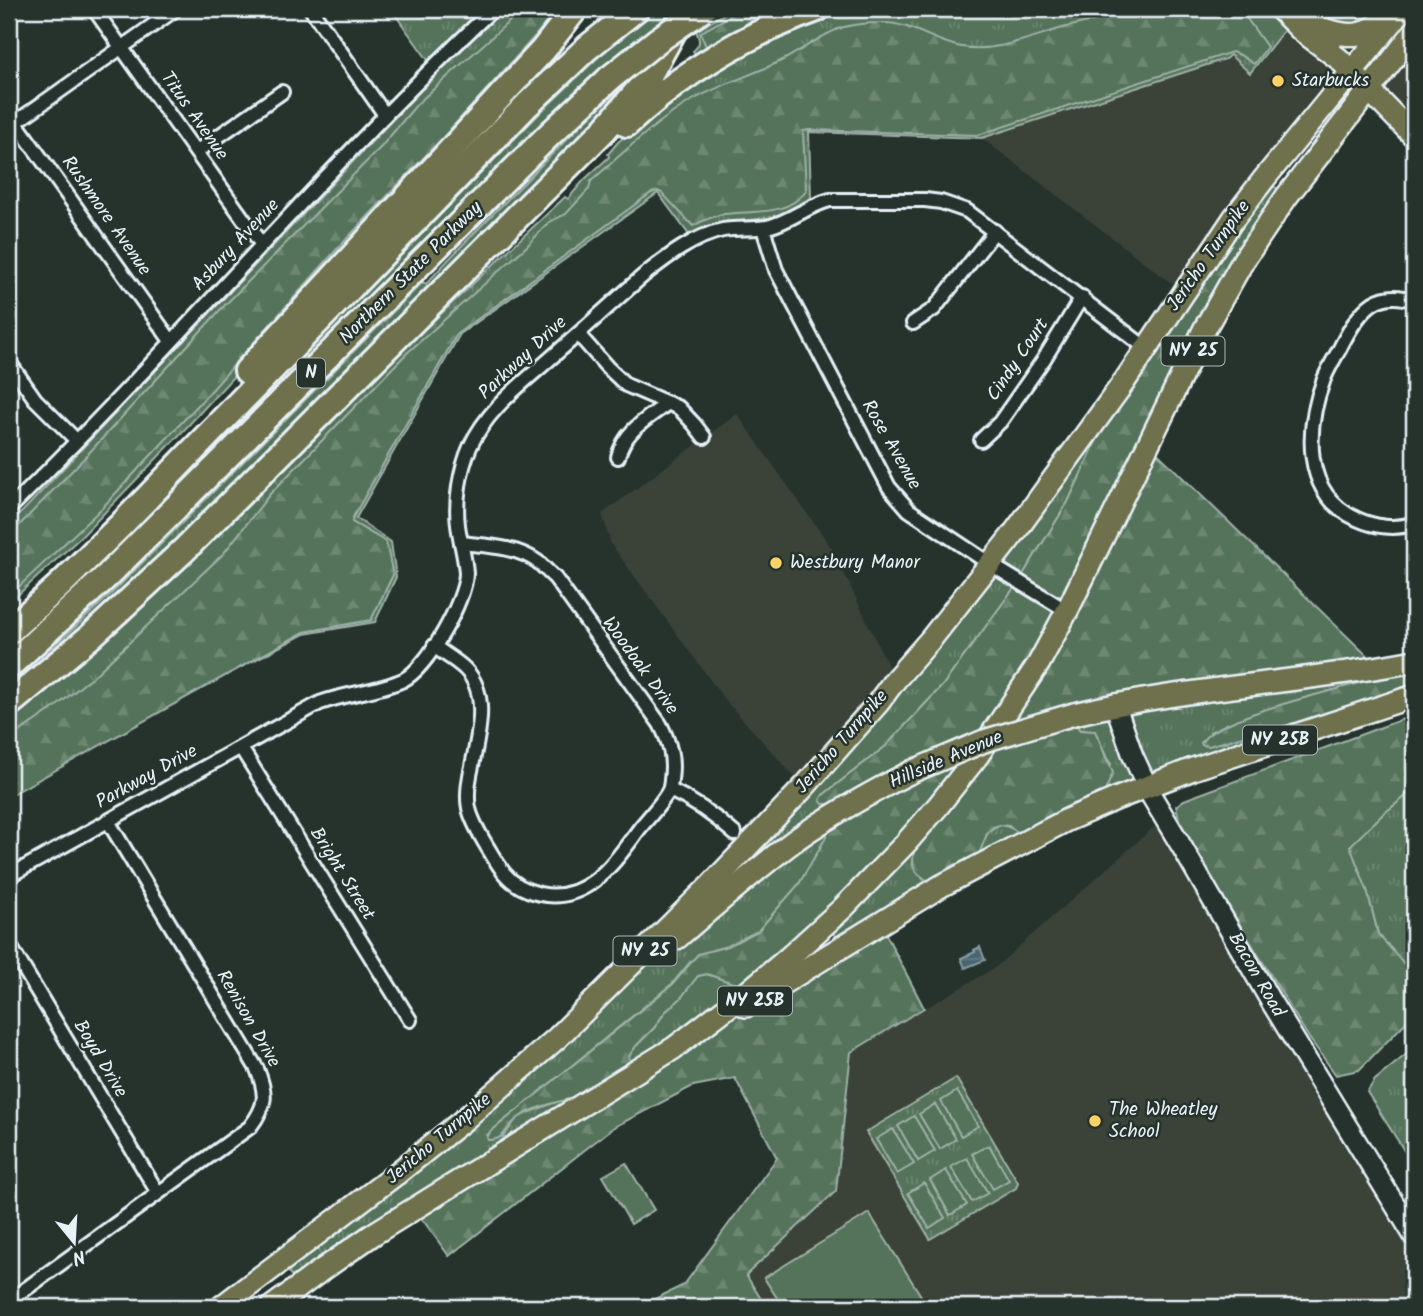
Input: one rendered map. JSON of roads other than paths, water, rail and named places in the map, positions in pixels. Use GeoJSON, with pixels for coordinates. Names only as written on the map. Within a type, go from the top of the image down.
{"type":"FeatureCollection","features":[{"type":"Feature","properties":{"kind":"highway"},"geometry":{"type":"LineString","coordinates":[[30,612],[80,548],[524,71],[576,9]]}},
{"type":"Feature","properties":{"kind":"highway"},"geometry":{"type":"LineString","coordinates":[[587,48],[623,9]]}},
{"type":"Feature","properties":{"kind":"highway","name":"Northern State Parkway"},"geometry":{"type":"LineString","coordinates":[[9,631],[121,525],[527,105],[587,48],[636,9]]}},
{"type":"Feature","properties":{"kind":"highway"},"geometry":{"type":"LineString","coordinates":[[9,704],[159,574],[620,114],[646,81],[686,9]]}},
{"type":"Feature","properties":{"kind":"highway","name":"Northern State Parkway"},"geometry":{"type":"LineString","coordinates":[[9,666],[108,575],[550,134],[610,78],[676,26],[703,9]]}},
{"type":"Feature","properties":{"kind":"highway"},"geometry":{"type":"LineString","coordinates":[[460,274],[518,230],[640,111],[672,86],[734,46],[817,9]]}},
{"type":"Feature","properties":{"kind":"main road"},"geometry":{"type":"LineString","coordinates":[[1280,9],[1301,31],[1345,65],[1414,136]]}},
{"type":"Feature","properties":{"kind":"main road"},"geometry":{"type":"LineString","coordinates":[[1303,9],[1324,29],[1345,65]]}},
{"type":"Feature","properties":{"kind":"main road"},"geometry":{"type":"LineString","coordinates":[[1324,29],[1345,35],[1361,34],[1401,9]]}},
{"type":"Feature","properties":{"kind":"main road","name":"NY 25"},"geometry":{"type":"LineString","coordinates":[[1345,65],[1401,9]]}},
{"type":"Feature","properties":{"kind":"main road","name":"NY 25"},"geometry":{"type":"LineString","coordinates":[[1369,89],[1414,32]]}},
{"type":"Feature","properties":{"kind":"main road","name":"Jericho Turnpike"},"geometry":{"type":"LineString","coordinates":[[222,1307],[421,1154],[557,1038],[703,893],[804,787],[932,639],[1040,498],[1229,226],[1345,65]]}},
{"type":"Feature","properties":{"kind":"main road","name":"Jericho Turnpike"},"geometry":{"type":"LineString","coordinates":[[276,1304],[387,1226],[674,1048],[787,958],[891,860],[944,798],[991,736],[1039,663],[1222,295],[1272,216],[1369,89]]}},
{"type":"Feature","properties":{"kind":"main road","name":"Hillside Avenue"},"geometry":{"type":"LineString","coordinates":[[557,1038],[799,837],[911,772],[985,741],[1115,704],[1360,671],[1414,661]]}},
{"type":"Feature","properties":{"kind":"main road","name":"NY 25B"},"geometry":{"type":"LineString","coordinates":[[674,1048],[760,999],[941,886],[1068,820],[1147,787],[1414,696]]}},
{"type":"Feature","properties":{"kind":"main road"},"geometry":{"type":"LineString","coordinates":[[264,1276],[276,1304]]}},
{"type":"Feature","properties":{"kind":"street","name":"Titus Avenue"},"geometry":{"type":"LineString","coordinates":[[94,9],[262,245]]}},
{"type":"Feature","properties":{"kind":"street"},"geometry":{"type":"LineString","coordinates":[[12,118],[176,9]]}},
{"type":"Feature","properties":{"kind":"street"},"geometry":{"type":"LineString","coordinates":[[310,9],[386,115]]}},
{"type":"Feature","properties":{"kind":"street","name":"Asbury Avenue"},"geometry":{"type":"LineString","coordinates":[[9,509],[446,53],[493,9]]}},
{"type":"Feature","properties":{"kind":"street"},"geometry":{"type":"LineString","coordinates":[[196,152],[282,92]]}},
{"type":"Feature","properties":{"kind":"street","name":"Rushmore Avenue"},"geometry":{"type":"LineString","coordinates":[[12,118],[171,341]]}},
{"type":"Feature","properties":{"kind":"street","name":"Parkway Drive"},"geometry":{"type":"LineString","coordinates":[[9,876],[320,703],[381,688],[415,673],[435,646],[464,589],[466,573],[457,510],[461,474],[470,447],[480,430],[502,401],[644,275],[694,241],[719,231],[763,228],[818,203],[841,199],[941,202],[968,211],[1146,348]]}},
{"type":"Feature","properties":{"kind":"street","name":"Rose Avenue"},"geometry":{"type":"LineString","coordinates":[[763,228],[776,270],[889,487],[902,504],[990,564],[1067,611]]}},
{"type":"Feature","properties":{"kind":"street"},"geometry":{"type":"LineString","coordinates":[[913,323],[934,309],[995,231]]}},
{"type":"Feature","properties":{"kind":"street"},"geometry":{"type":"LineString","coordinates":[[1414,301],[1402,296],[1385,298],[1372,303],[1356,321],[1325,377],[1312,425],[1311,452],[1325,493],[1354,518],[1385,527],[1408,526],[1414,523]]}},
{"type":"Feature","properties":{"kind":"street","name":"Cindy Court"},"geometry":{"type":"LineString","coordinates":[[981,440],[1000,422],[1044,359],[1082,297]]}},
{"type":"Feature","properties":{"kind":"street"},"geometry":{"type":"LineString","coordinates":[[578,334],[626,385],[679,408],[704,438]]}},
{"type":"Feature","properties":{"kind":"street"},"geometry":{"type":"LineString","coordinates":[[9,362],[35,398],[76,440]]}},
{"type":"Feature","properties":{"kind":"street"},"geometry":{"type":"LineString","coordinates":[[618,457],[627,436],[668,403]]}},
{"type":"Feature","properties":{"kind":"street","name":"Woodoak Drive"},"geometry":{"type":"LineString","coordinates":[[461,543],[508,549],[524,554],[555,578],[660,724],[671,752],[673,767],[670,790]]}},
{"type":"Feature","properties":{"kind":"street"},"geometry":{"type":"LineString","coordinates":[[435,646],[465,668],[477,690],[480,728],[468,789],[468,806],[472,821],[505,874],[517,885],[531,892],[550,896],[580,891],[595,881],[616,859],[670,790],[690,799],[735,834]]}},
{"type":"Feature","properties":{"kind":"street","name":"Bacon Road"},"geometry":{"type":"LineString","coordinates":[[1115,704],[1147,787],[1269,1000],[1414,1236]]}},
{"type":"Feature","properties":{"kind":"street","name":"Bright Street"},"geometry":{"type":"LineString","coordinates":[[241,748],[410,1020]]}},
{"type":"Feature","properties":{"kind":"street","name":"Renison Drive"},"geometry":{"type":"LineString","coordinates":[[9,1301],[250,1127],[260,1114],[264,1102],[265,1091],[257,1069],[108,821]]}},
{"type":"Feature","properties":{"kind":"street","name":"Boyd Drive"},"geometry":{"type":"LineString","coordinates":[[9,944],[158,1193]]}},
{"type":"Feature","properties":{"kind":"water"},"geometry":{"type":"Polygon","coordinates":[[[980,947],[985,960],[965,968],[961,958],[980,947]]]}},
{"type":"Feature","properties":{"kind":"place","name":"Starbucks"},"geometry":{"type":"Point","coordinates":[1278,81]}},
{"type":"Feature","properties":{"kind":"place","name":"Westbury Manor"},"geometry":{"type":"Point","coordinates":[776,563]}},
{"type":"Feature","properties":{"kind":"place","name":"The Wheatley School"},"geometry":{"type":"Point","coordinates":[1095,1121]}}]}
